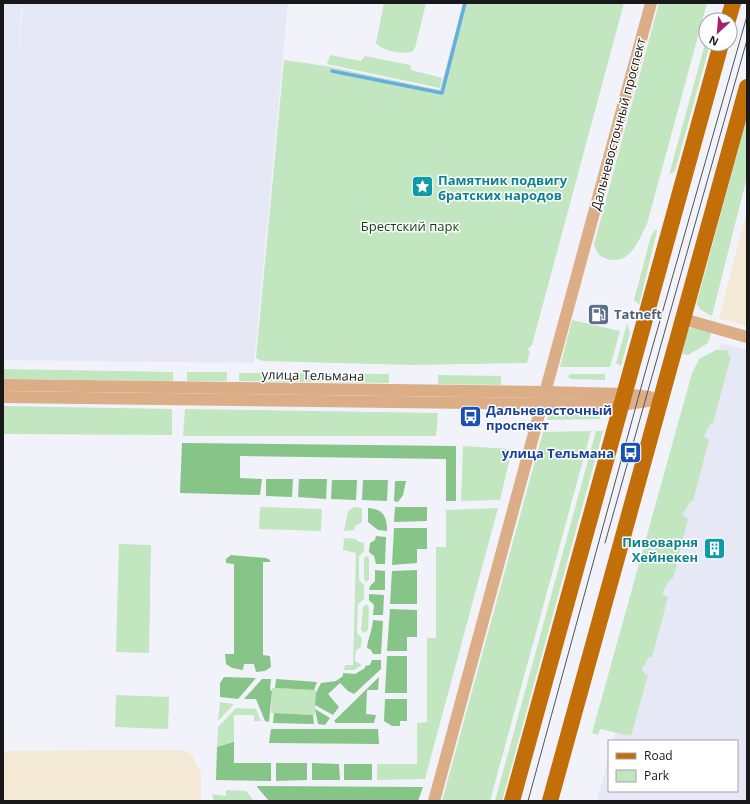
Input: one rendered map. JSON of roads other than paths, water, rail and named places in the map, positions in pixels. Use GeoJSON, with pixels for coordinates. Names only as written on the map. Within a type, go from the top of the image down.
{"type":"FeatureCollection","features":[{"type":"Feature","properties":{"kind":"main road"},"geometry":{"type":"LineString","coordinates":[[512,801],[719,52]]}},
{"type":"Feature","properties":{"kind":"main road"},"geometry":{"type":"LineString","coordinates":[[550,801],[747,87]]}},
{"type":"Feature","properties":{"kind":"street","name":"Дальневосточный проспект"},"geometry":{"type":"LineString","coordinates":[[434,801],[651,3]]}},
{"type":"Feature","properties":{"kind":"street"},"geometry":{"type":"LineString","coordinates":[[683,319],[747,337]]}},
{"type":"Feature","properties":{"kind":"street","name":"улица Тельмана"},"geometry":{"type":"LineString","coordinates":[[3,385],[543,398]]}},
{"type":"Feature","properties":{"kind":"street","name":"улица Тельмана"},"geometry":{"type":"LineString","coordinates":[[3,396],[661,399]]}},
{"type":"Feature","properties":{"kind":"waterway"},"geometry":{"type":"LineString","coordinates":[[332,71],[442,93],[465,3]]}},
{"type":"Feature","properties":{"kind":"tram line"},"geometry":{"type":"LineString","coordinates":[[528,801],[645,373],[747,16]]}},
{"type":"Feature","properties":{"kind":"tram line"},"geometry":{"type":"LineString","coordinates":[[605,543],[747,40]]}},
{"type":"Feature","properties":{"kind":"place","name":"Памятник подвигу братских народов"},"geometry":{"type":"Point","coordinates":[422,187]}},
{"type":"Feature","properties":{"kind":"place","name":"Tatneft"},"geometry":{"type":"Point","coordinates":[599,314]}},
{"type":"Feature","properties":{"kind":"place","name":"Дальневосточный проспект"},"geometry":{"type":"Point","coordinates":[470,417]}},
{"type":"Feature","properties":{"kind":"place","name":"улица Тельмана"},"geometry":{"type":"Point","coordinates":[630,453]}},
{"type":"Feature","properties":{"kind":"place","name":"Пивоварня Хейнекен"},"geometry":{"type":"Point","coordinates":[714,549]}},
{"type":"Feature","properties":{"kind":"park label","name":"Брестский парк"},"geometry":{"type":"Point","coordinates":[410,226]}}]}
